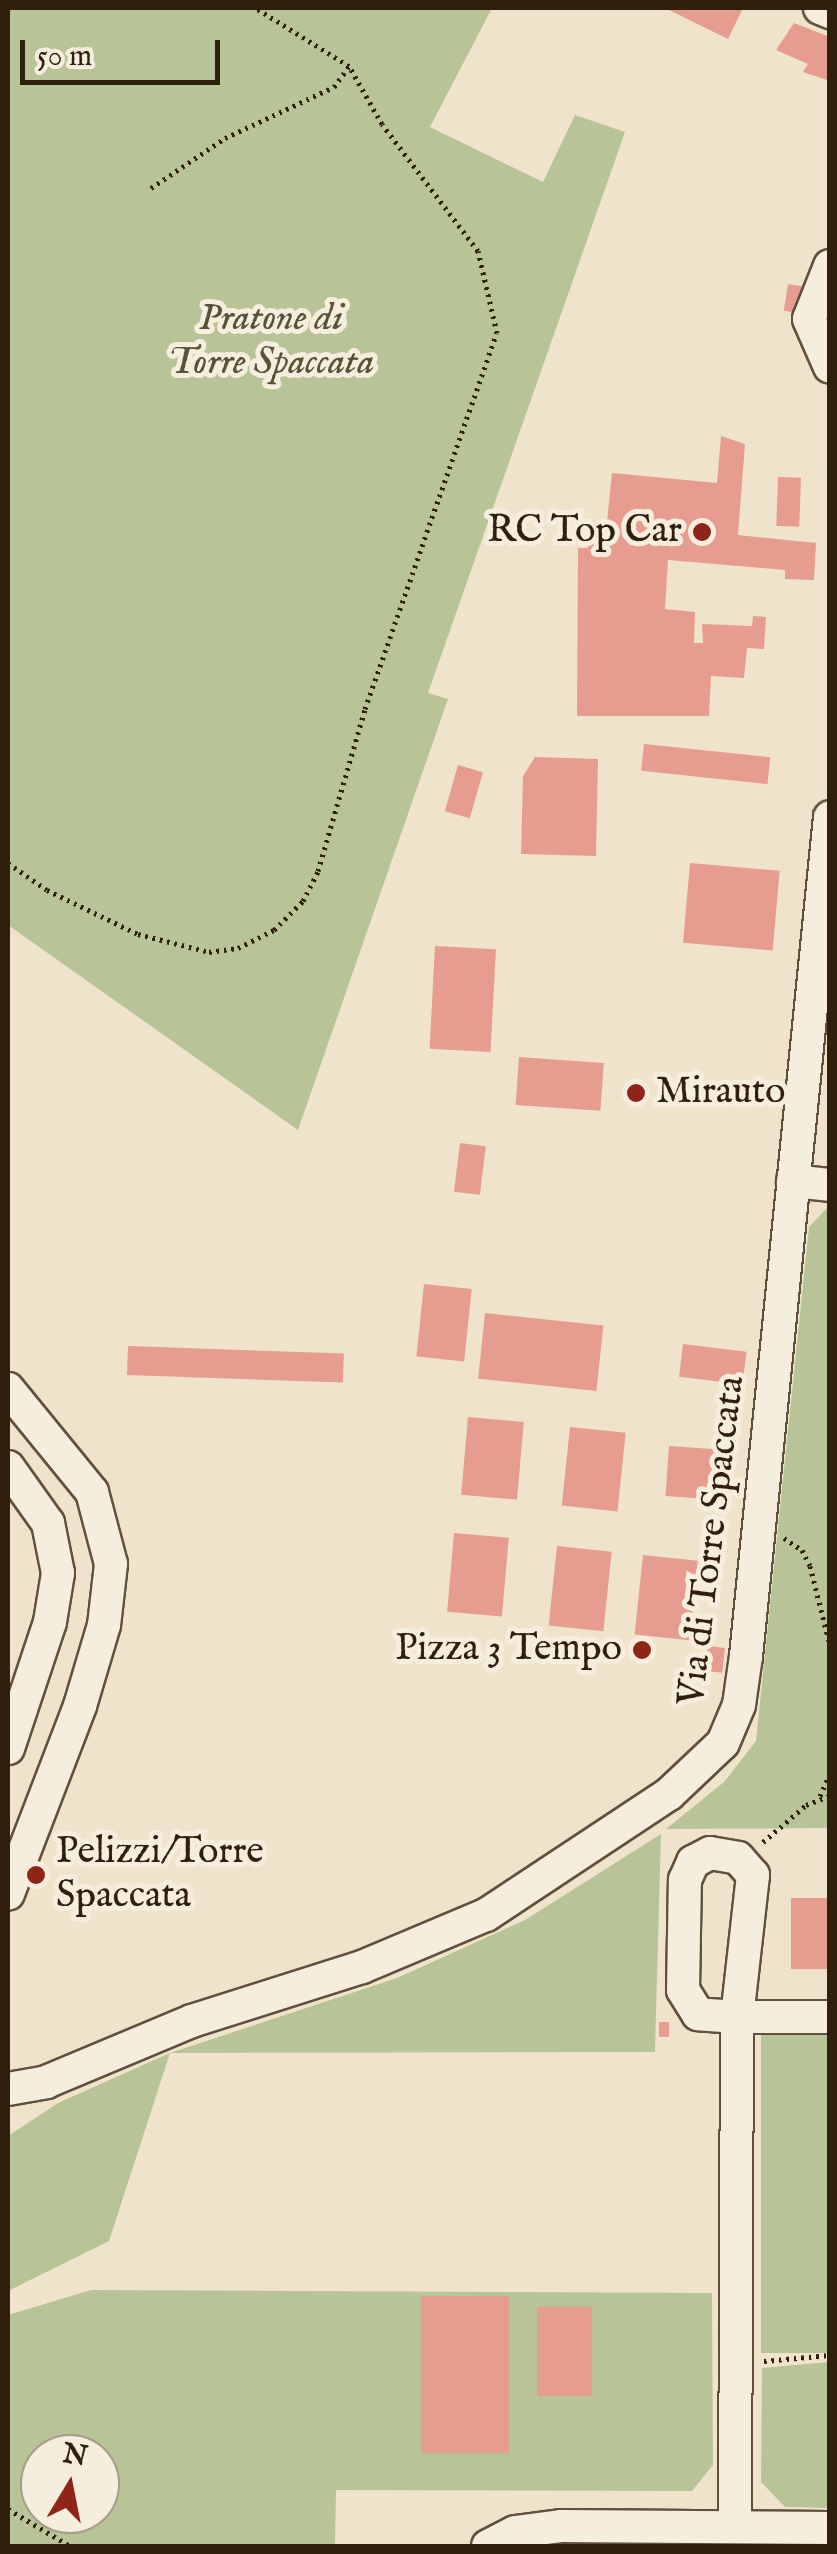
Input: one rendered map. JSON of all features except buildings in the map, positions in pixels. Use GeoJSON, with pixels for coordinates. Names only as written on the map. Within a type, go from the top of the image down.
{"type":"FeatureCollection","features":[{"type":"Feature","properties":{"kind":"street"},"geometry":{"type":"LineString","coordinates":[[820,8],[830,12]]}},
{"type":"Feature","properties":{"kind":"street"},"geometry":{"type":"LineString","coordinates":[[830,266],[809,320],[830,367]]}},
{"type":"Feature","properties":{"kind":"street","name":"Via di Torre Spaccata"},"geometry":{"type":"LineString","coordinates":[[10,2104],[46,2082],[192,2020],[362,1968],[455,1930],[527,1892],[669,1794],[708,1761],[732,1726],[758,1532],[793,1181],[814,1127],[830,817]]}},
{"type":"Feature","properties":{"kind":"street"},"geometry":{"type":"LineString","coordinates":[[793,1181],[830,1184]]}},
{"type":"Feature","properties":{"kind":"street"},"geometry":{"type":"LineString","coordinates":[[8,1390],[92,1492],[107,1533],[111,1576],[80,1706],[8,1894]]}},
{"type":"Feature","properties":{"kind":"street"},"geometry":{"type":"LineString","coordinates":[[8,1468],[48,1523],[58,1572],[50,1622],[8,1748]]}},
{"type":"Feature","properties":{"kind":"street"},"geometry":{"type":"LineString","coordinates":[[735,2528],[737,2017],[754,1895],[752,1870],[742,1861],[719,1852],[700,1856],[684,1887],[685,2000],[708,2017],[737,2017],[830,2017]]}},
{"type":"Feature","properties":{"kind":"street"},"geometry":{"type":"LineString","coordinates":[[8,2064],[46,2082]]}},
{"type":"Feature","properties":{"kind":"street"},"geometry":{"type":"LineString","coordinates":[[488,2546],[514,2532],[561,2526],[830,2528]]}},
{"type":"Feature","properties":{"kind":"path"},"geometry":{"type":"LineString","coordinates":[[8,863],[48,890],[138,934],[209,952],[238,948],[274,930],[303,902],[318,872],[366,709],[497,334],[478,251],[382,124],[349,66],[256,8]]}},
{"type":"Feature","properties":{"kind":"path"},"geometry":{"type":"LineString","coordinates":[[150,188],[224,138],[334,87],[349,66]]}},
{"type":"Feature","properties":{"kind":"path"},"geometry":{"type":"LineString","coordinates":[[758,1532],[802,1550],[830,1645]]}},
{"type":"Feature","properties":{"kind":"path"},"geometry":{"type":"LineString","coordinates":[[742,1861],[820,1796],[830,1774]]}},
{"type":"Feature","properties":{"kind":"path"},"geometry":{"type":"LineString","coordinates":[[820,1796],[830,1796]]}},
{"type":"Feature","properties":{"kind":"path"},"geometry":{"type":"LineString","coordinates":[[736,2364],[830,2355]]}},
{"type":"Feature","properties":{"kind":"path"},"geometry":{"type":"LineString","coordinates":[[8,2508],[70,2546]]}},
{"type":"Feature","properties":{"kind":"green space","name":"Pratone di Torre Spaccata"},"geometry":{"type":"Polygon","coordinates":[[[8,8],[492,8],[430,127],[543,182],[575,115],[625,132],[428,693],[448,699],[298,1130],[8,925],[8,8]]]}},
{"type":"Feature","properties":{"kind":"green space"},"geometry":{"type":"Polygon","coordinates":[[[829,1206],[829,1828],[666,1829],[724,1782],[756,1741],[809,1227],[829,1206]]]}},
{"type":"Feature","properties":{"kind":"green space"},"geometry":{"type":"Polygon","coordinates":[[[661,1834],[655,2052],[170,2053],[397,1978],[525,1920],[661,1834]]]}},
{"type":"Feature","properties":{"kind":"green space"},"geometry":{"type":"Polygon","coordinates":[[[761,2031],[829,2031],[829,2353],[761,2353],[761,2031]]]}},
{"type":"Feature","properties":{"kind":"green space"},"geometry":{"type":"Polygon","coordinates":[[[170,2053],[109,2241],[8,2291],[8,2136],[58,2103],[170,2053]]]}},
{"type":"Feature","properties":{"kind":"green space"},"geometry":{"type":"Polygon","coordinates":[[[91,2290],[712,2293],[713,2465],[692,2491],[336,2490],[335,2546],[8,2546],[8,2315],[91,2290]]]}},
{"type":"Feature","properties":{"kind":"green space"},"geometry":{"type":"Polygon","coordinates":[[[829,2362],[829,2508],[785,2507],[761,2482],[762,2368],[829,2362]]]}},
{"type":"Feature","properties":{"kind":"place","name":"RC Top Car"},"geometry":{"type":"Point","coordinates":[702,532]}},
{"type":"Feature","properties":{"kind":"place","name":"Mirauto"},"geometry":{"type":"Point","coordinates":[636,1093]}},
{"type":"Feature","properties":{"kind":"place","name":"Pizza 3 Tempo"},"geometry":{"type":"Point","coordinates":[642,1650]}},
{"type":"Feature","properties":{"kind":"place","name":"Pelizzi/Torre Spaccata"},"geometry":{"type":"Point","coordinates":[36,1875]}}]}
